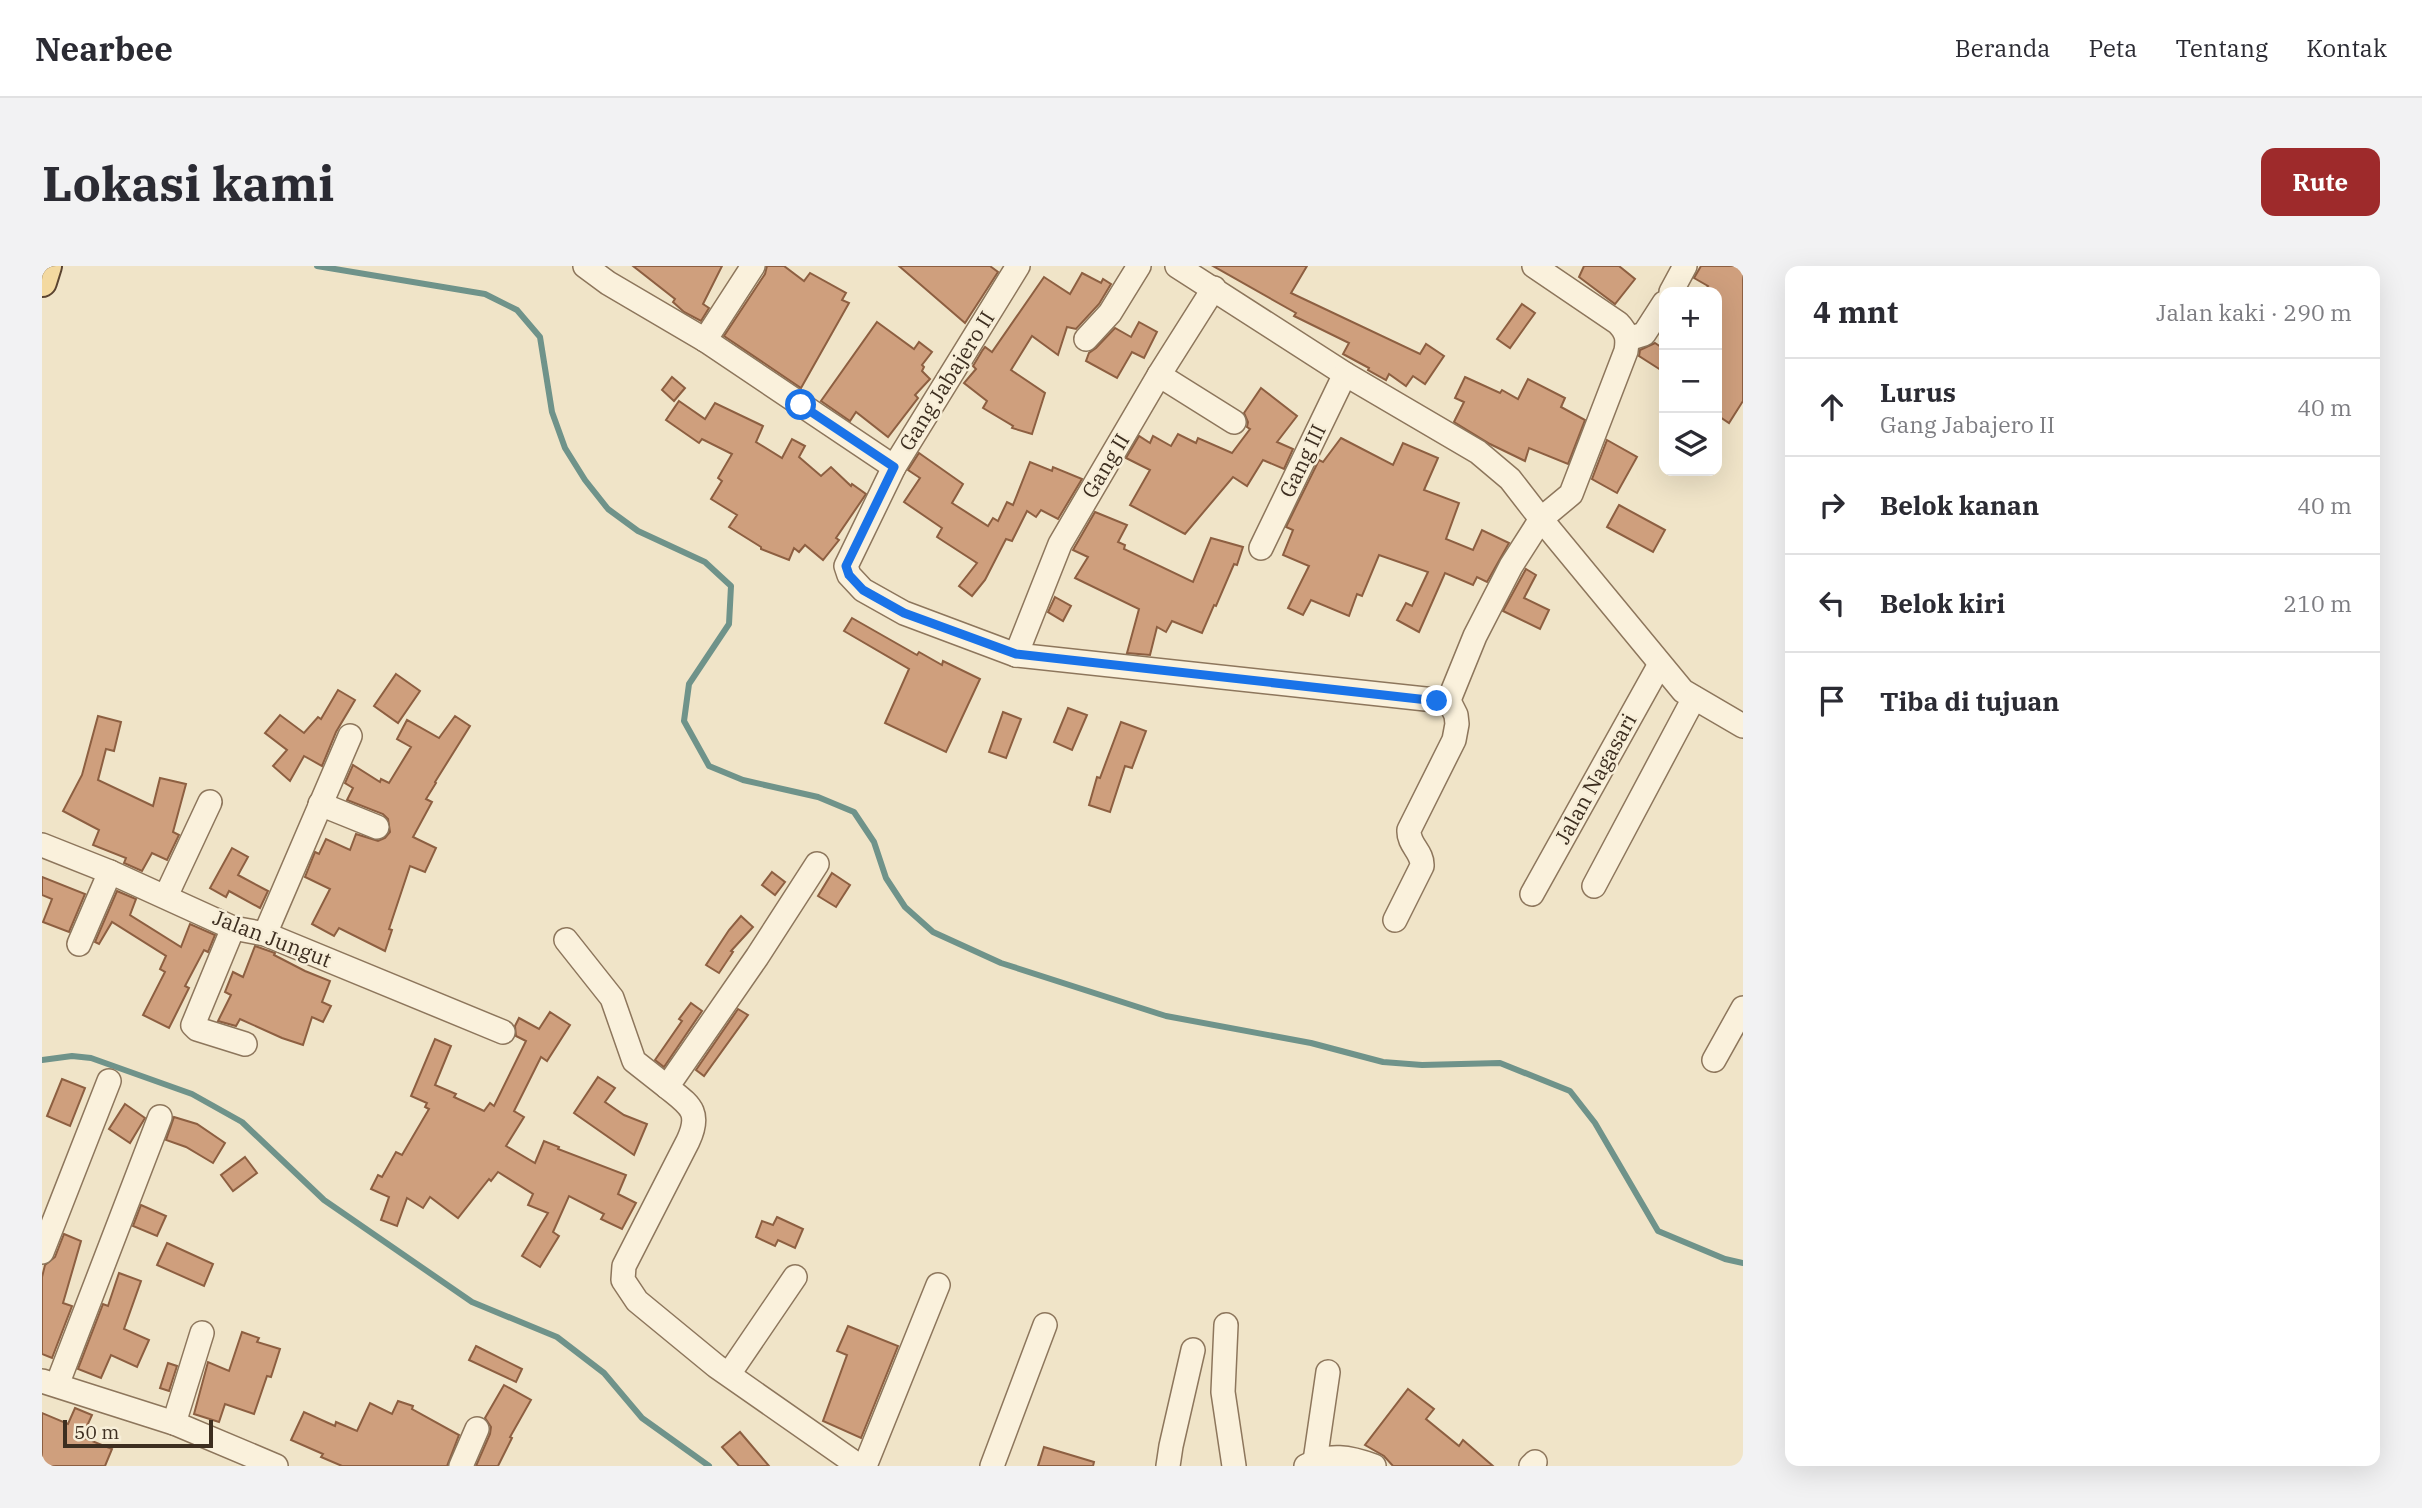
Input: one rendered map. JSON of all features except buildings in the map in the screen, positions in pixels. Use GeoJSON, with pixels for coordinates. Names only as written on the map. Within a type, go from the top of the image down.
{"type":"FeatureCollection","features":[{"type":"Feature","properties":{"kind":"main road"},"geometry":{"type":"LineString","coordinates":[[42,282],[47,266]]}},
{"type":"Feature","properties":{"kind":"street","name":"Gang Jabajero II"},"geometry":{"type":"LineString","coordinates":[[585,266],[608,283],[705,340],[894,467],[1018,266]]}},
{"type":"Feature","properties":{"kind":"street"},"geometry":{"type":"LineString","coordinates":[[705,340],[753,266]]}},
{"type":"Feature","properties":{"kind":"street"},"geometry":{"type":"LineString","coordinates":[[1086,339],[1110,313],[1139,266]]}},
{"type":"Feature","properties":{"kind":"street"},"geometry":{"type":"LineString","coordinates":[[1177,266],[1345,374],[1478,452],[1510,479],[1683,691],[1743,726]]}},
{"type":"Feature","properties":{"kind":"street"},"geometry":{"type":"LineString","coordinates":[[1395,920],[1422,866],[1422,859],[1410,839],[1409,830],[1456,734],[1456,715],[1448,699],[1475,636],[1511,566],[1541,519],[1571,494],[1626,351],[1628,340],[1624,329],[1610,316],[1534,266]]}},
{"type":"Feature","properties":{"kind":"street"},"geometry":{"type":"LineString","coordinates":[[1674,287],[1685,266]]}},
{"type":"Feature","properties":{"kind":"street","name":"Gang II"},"geometry":{"type":"LineString","coordinates":[[1016,654],[1060,544],[1159,375],[1214,288]]}},
{"type":"Feature","properties":{"kind":"street"},"geometry":{"type":"LineString","coordinates":[[1628,340],[1644,334],[1659,311]]}},
{"type":"Feature","properties":{"kind":"street","name":"Gang III"},"geometry":{"type":"LineString","coordinates":[[1261,548],[1345,374]]}},
{"type":"Feature","properties":{"kind":"street"},"geometry":{"type":"LineString","coordinates":[[1159,375],[1234,422]]}},
{"type":"Feature","properties":{"kind":"street"},"geometry":{"type":"LineString","coordinates":[[894,467],[846,562],[849,575],[863,590],[904,613],[1016,654],[1416,699],[1448,699]]}},
{"type":"Feature","properties":{"kind":"street","name":"Jalan Nagasari"},"geometry":{"type":"LineString","coordinates":[[1532,894],[1660,664]]}},
{"type":"Feature","properties":{"kind":"street"},"geometry":{"type":"LineString","coordinates":[[1594,886],[1694,698]]}},
{"type":"Feature","properties":{"kind":"street"},"geometry":{"type":"LineString","coordinates":[[265,934],[350,736]]}},
{"type":"Feature","properties":{"kind":"street"},"geometry":{"type":"LineString","coordinates":[[166,896],[210,802]]}},
{"type":"Feature","properties":{"kind":"street"},"geometry":{"type":"LineString","coordinates":[[320,804],[377,827]]}},
{"type":"Feature","properties":{"kind":"street","name":"Jalan Jungut"},"geometry":{"type":"LineString","coordinates":[[42,845],[166,896],[233,928],[265,934],[503,1032]]}},
{"type":"Feature","properties":{"kind":"street"},"geometry":{"type":"LineString","coordinates":[[667,1087],[757,957],[817,864]]}},
{"type":"Feature","properties":{"kind":"street"},"geometry":{"type":"LineString","coordinates":[[79,944],[110,872]]}},
{"type":"Feature","properties":{"kind":"street"},"geometry":{"type":"LineString","coordinates":[[233,928],[193,1025],[197,1029],[245,1044]]}},
{"type":"Feature","properties":{"kind":"street"},"geometry":{"type":"LineString","coordinates":[[566,940],[612,998],[634,1060],[685,1101],[693,1111],[695,1120],[688,1140],[624,1266],[623,1280],[637,1301],[729,1374],[859,1466]]}},
{"type":"Feature","properties":{"kind":"street"},"geometry":{"type":"LineString","coordinates":[[1714,1059],[1743,1008]]}},
{"type":"Feature","properties":{"kind":"street"},"geometry":{"type":"LineString","coordinates":[[42,1252],[109,1081]]}},
{"type":"Feature","properties":{"kind":"street"},"geometry":{"type":"LineString","coordinates":[[160,1117],[49,1383],[174,1423],[263,1463]]}},
{"type":"Feature","properties":{"kind":"street"},"geometry":{"type":"LineString","coordinates":[[729,1374],[795,1278]]}},
{"type":"Feature","properties":{"kind":"street"},"geometry":{"type":"LineString","coordinates":[[865,1466],[938,1285]]}},
{"type":"Feature","properties":{"kind":"street"},"geometry":{"type":"LineString","coordinates":[[992,1466],[1045,1325]]}},
{"type":"Feature","properties":{"kind":"street"},"geometry":{"type":"LineString","coordinates":[[1226,1325],[1223,1392],[1234,1466]]}},
{"type":"Feature","properties":{"kind":"street"},"geometry":{"type":"LineString","coordinates":[[174,1423],[202,1333]]}},
{"type":"Feature","properties":{"kind":"street"},"geometry":{"type":"LineString","coordinates":[[1168,1466],[1193,1350]]}},
{"type":"Feature","properties":{"kind":"street"},"geometry":{"type":"LineString","coordinates":[[1328,1372],[1310,1463],[1335,1456],[1374,1466]]}},
{"type":"Feature","properties":{"kind":"street"},"geometry":{"type":"LineString","coordinates":[[461,1466],[477,1429]]}},
{"type":"Feature","properties":{"kind":"waterway"},"geometry":{"type":"LineString","coordinates":[[317,266],[485,294],[517,310],[540,337],[552,412],[565,448],[585,480],[608,509],[638,531],[705,562],[731,586],[729,624],[689,684],[684,721],[709,766],[743,780],[818,797],[854,812],[874,842],[886,878],[905,907],[933,932],[1001,963],[1166,1016],[1311,1043],[1383,1062],[1422,1065],[1500,1063],[1570,1091],[1595,1123],[1658,1231],[1725,1259],[1743,1263]]}},
{"type":"Feature","properties":{"kind":"waterway"},"geometry":{"type":"LineString","coordinates":[[42,1060],[72,1056],[91,1058],[192,1094],[242,1122],[324,1200],[472,1302],[557,1337],[604,1373],[642,1418],[709,1466]]}},
{"type":"Feature","properties":{"kind":"route"},"geometry":{"type":"LineString","coordinates":[[801,405],[894,467],[846,566],[849,575],[863,590],[904,613],[1016,654],[1437,701]]}}]}
